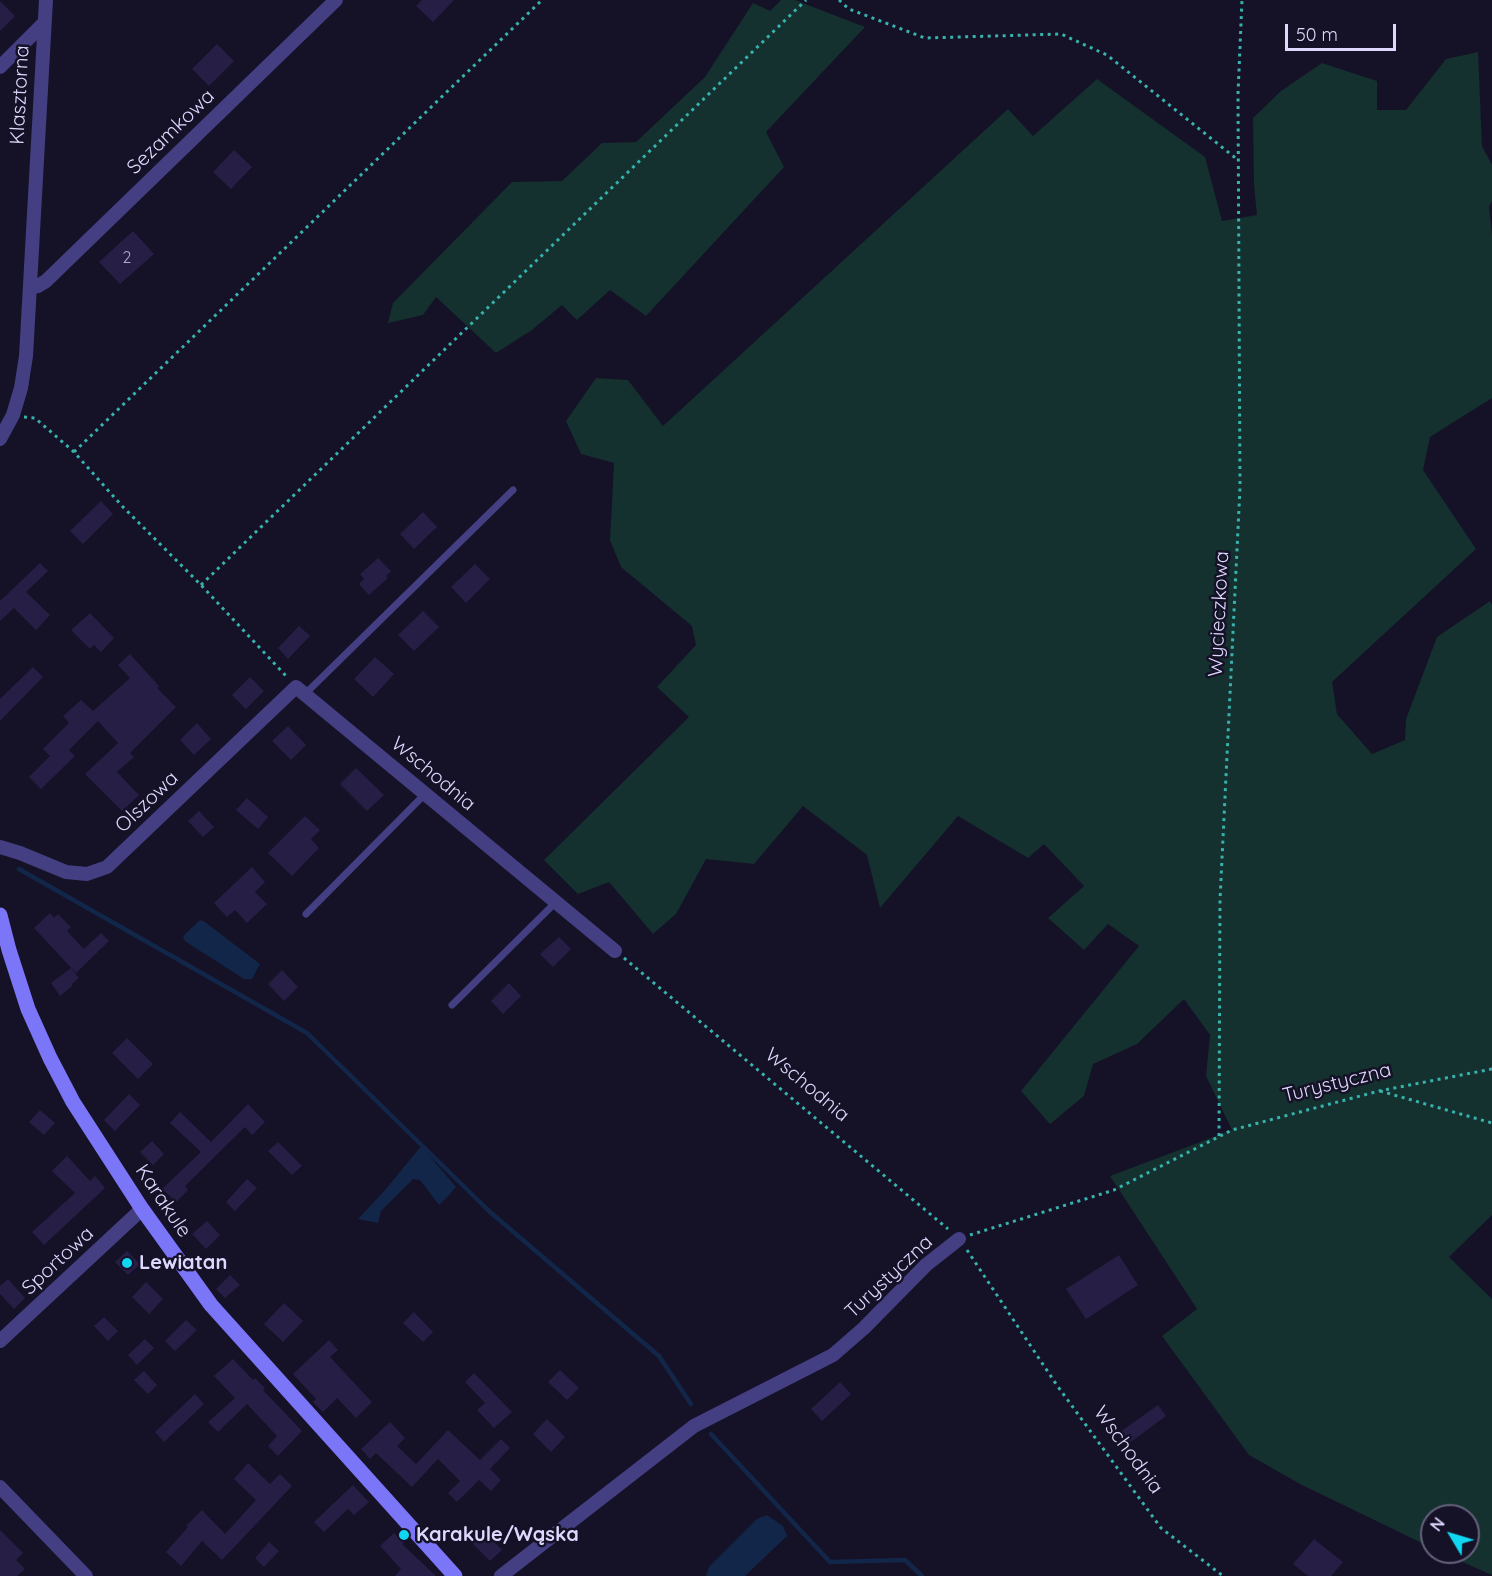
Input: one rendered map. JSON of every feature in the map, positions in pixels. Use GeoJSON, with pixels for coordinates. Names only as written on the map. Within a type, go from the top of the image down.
{"type":"FeatureCollection","features":[{"type":"Feature","properties":{"kind":"street","name":"Klasztorna"},"geometry":{"type":"LineString","coordinates":[[0,440],[13,416],[21,388],[30,287],[46,0]]}},
{"type":"Feature","properties":{"kind":"street","name":"Sezamkowa"},"geometry":{"type":"LineString","coordinates":[[30,287],[38,286],[46,281],[336,0]]}},
{"type":"Feature","properties":{"kind":"street"},"geometry":{"type":"LineString","coordinates":[[0,67],[43,24]]}},
{"type":"Feature","properties":{"kind":"street","name":"Wschodnia"},"geometry":{"type":"LineString","coordinates":[[300,690],[615,951]]}},
{"type":"Feature","properties":{"kind":"street","name":"Olszowa"},"geometry":{"type":"LineString","coordinates":[[0,847],[66,872],[87,874],[107,867],[300,690]]}},
{"type":"Feature","properties":{"kind":"street","name":"Karakule"},"geometry":{"type":"LineString","coordinates":[[0,915],[28,1009],[50,1058],[73,1102],[142,1209],[211,1305],[455,1576]]}},
{"type":"Feature","properties":{"kind":"street","name":"Sportowa"},"geometry":{"type":"LineString","coordinates":[[0,1341],[142,1209]]}},
{"type":"Feature","properties":{"kind":"street","name":"Turystyczna"},"geometry":{"type":"LineString","coordinates":[[501,1576],[694,1426],[833,1355],[864,1328],[926,1265],[960,1239]]}},
{"type":"Feature","properties":{"kind":"street"},"geometry":{"type":"LineString","coordinates":[[0,1487],[86,1576]]}},
{"type":"Feature","properties":{"kind":"lane"},"geometry":{"type":"LineString","coordinates":[[300,690],[513,490]]}},
{"type":"Feature","properties":{"kind":"lane"},"geometry":{"type":"LineString","coordinates":[[306,914],[426,793]]}},
{"type":"Feature","properties":{"kind":"lane"},"geometry":{"type":"LineString","coordinates":[[452,1005],[556,902]]}},
{"type":"Feature","properties":{"kind":"path"},"geometry":{"type":"LineString","coordinates":[[74,452],[542,0]]}},
{"type":"Feature","properties":{"kind":"path"},"geometry":{"type":"LineString","coordinates":[[201,585],[806,0]]}},
{"type":"Feature","properties":{"kind":"path"},"geometry":{"type":"LineString","coordinates":[[839,0],[849,9],[925,38],[1062,34],[1107,55],[1238,160]]}},
{"type":"Feature","properties":{"kind":"path","name":"Wycieczkowa"},"geometry":{"type":"LineString","coordinates":[[1220,1136],[1220,900],[1240,488],[1238,94],[1242,0]]}},
{"type":"Feature","properties":{"kind":"path"},"geometry":{"type":"LineString","coordinates":[[13,416],[35,418],[74,452],[122,506],[201,585],[300,690]]}},
{"type":"Feature","properties":{"kind":"path","name":"Wschodnia"},"geometry":{"type":"LineString","coordinates":[[615,951],[960,1239],[1056,1384],[1161,1528],[1223,1576]]}},
{"type":"Feature","properties":{"kind":"path","name":"Turystyczna"},"geometry":{"type":"LineString","coordinates":[[960,1239],[1114,1190],[1232,1130],[1379,1091],[1492,1069]]}},
{"type":"Feature","properties":{"kind":"path"},"geometry":{"type":"LineString","coordinates":[[1379,1091],[1492,1123]]}},
{"type":"Feature","properties":{"kind":"green space"},"geometry":{"type":"Polygon","coordinates":[[[781,0],[795,0],[865,27],[766,132],[784,167],[646,316],[610,290],[577,320],[562,305],[532,330],[496,353],[436,297],[423,315],[388,323],[393,303],[512,182],[562,181],[602,143],[636,142],[705,77],[753,3],[770,11],[781,0]]]}},
{"type":"Feature","properties":{"kind":"green space"},"geometry":{"type":"Polygon","coordinates":[[[1478,52],[1482,146],[1492,165],[1492,201],[1489,207],[1492,235],[1492,398],[1430,437],[1423,470],[1476,549],[1332,682],[1337,714],[1372,754],[1405,740],[1406,719],[1437,637],[1490,601],[1492,605],[1492,1215],[1449,1257],[1492,1299],[1492,1575],[1467,1564],[1480,1564],[1480,1504],[1420,1504],[1420,1542],[1300,1484],[1249,1455],[1162,1336],[1197,1309],[1110,1176],[1232,1130],[1206,1076],[1210,1035],[1184,999],[1137,1044],[1093,1064],[1084,1096],[1050,1124],[1021,1091],[1139,946],[1108,924],[1084,950],[1048,918],[1084,886],[1044,844],[1028,858],[958,816],[880,908],[867,855],[803,806],[754,864],[706,859],[676,914],[653,934],[609,882],[578,894],[544,860],[689,717],[657,687],[696,645],[692,626],[621,567],[610,540],[614,463],[581,454],[566,421],[596,378],[628,380],[663,426],[1008,109],[1033,136],[1097,79],[1205,157],[1222,221],[1257,215],[1254,186],[1253,118],[1281,91],[1322,63],[1377,81],[1377,110],[1406,110],[1446,59],[1478,52]]]}},
{"type":"Feature","properties":{"kind":"water"},"geometry":{"type":"Polygon","coordinates":[[[200,920],[260,964],[252,979],[244,979],[186,942],[183,938],[185,934],[200,920]]]}},
{"type":"Feature","properties":{"kind":"water"},"geometry":{"type":"Polygon","coordinates":[[[421,1146],[456,1187],[450,1194],[439,1205],[420,1180],[413,1179],[381,1211],[378,1223],[358,1219],[386,1189],[421,1146]]]}},
{"type":"Feature","properties":{"kind":"water"},"geometry":{"type":"Polygon","coordinates":[[[767,1515],[783,1526],[787,1536],[745,1576],[706,1576],[709,1567],[757,1519],[767,1515]]]}},
{"type":"Feature","properties":{"kind":"building"},"geometry":{"type":"Polygon","coordinates":[[[422,0],[454,0],[433,22],[416,6],[422,0]]]}},
{"type":"Feature","properties":{"kind":"building"},"geometry":{"type":"Polygon","coordinates":[[[0,1],[15,16],[0,31],[0,1]]]}},
{"type":"Feature","properties":{"kind":"building"},"geometry":{"type":"Polygon","coordinates":[[[217,44],[234,61],[209,86],[192,69],[217,44]]]}},
{"type":"Feature","properties":{"kind":"building"},"geometry":{"type":"Polygon","coordinates":[[[234,150],[252,167],[231,189],[213,172],[234,150]]]}},
{"type":"Feature","properties":{"kind":"building"},"geometry":{"type":"Polygon","coordinates":[[[133,231],[154,254],[120,284],[99,262],[133,231]]]}},
{"type":"Feature","properties":{"kind":"building"},"geometry":{"type":"Polygon","coordinates":[[[101,501],[113,514],[83,544],[70,531],[101,501]]]}},
{"type":"Feature","properties":{"kind":"building"},"geometry":{"type":"Polygon","coordinates":[[[423,512],[437,527],[414,549],[400,534],[423,512]]]}},
{"type":"Feature","properties":{"kind":"building"},"geometry":{"type":"Polygon","coordinates":[[[378,558],[391,571],[386,576],[388,578],[369,595],[359,584],[364,579],[360,574],[378,558]]]}},
{"type":"Feature","properties":{"kind":"building"},"geometry":{"type":"Polygon","coordinates":[[[40,563],[48,571],[26,592],[50,615],[36,630],[14,608],[0,621],[0,601],[40,563]]]}},
{"type":"Feature","properties":{"kind":"building"},"geometry":{"type":"Polygon","coordinates":[[[475,564],[490,579],[466,603],[451,587],[475,564]]]}},
{"type":"Feature","properties":{"kind":"building"},"geometry":{"type":"Polygon","coordinates":[[[423,611],[439,627],[414,651],[398,635],[423,611]]]}},
{"type":"Feature","properties":{"kind":"building"},"geometry":{"type":"Polygon","coordinates":[[[90,613],[114,638],[101,652],[94,645],[90,649],[71,630],[90,613]]]}},
{"type":"Feature","properties":{"kind":"building"},"geometry":{"type":"Polygon","coordinates":[[[299,626],[310,636],[288,659],[278,648],[299,626]]]}},
{"type":"Feature","properties":{"kind":"building"},"geometry":{"type":"Polygon","coordinates":[[[130,654],[159,686],[157,688],[176,707],[130,753],[134,757],[117,772],[139,795],[122,811],[85,774],[118,743],[98,721],[69,750],[75,756],[41,789],[29,777],[50,756],[43,749],[69,723],[63,716],[81,700],[93,711],[130,678],[118,665],[130,654]]]}},
{"type":"Feature","properties":{"kind":"building"},"geometry":{"type":"Polygon","coordinates":[[[375,657],[394,674],[373,697],[354,679],[375,657]]]}},
{"type":"Feature","properties":{"kind":"building"},"geometry":{"type":"Polygon","coordinates":[[[33,667],[43,677],[0,721],[0,699],[33,667]]]}},
{"type":"Feature","properties":{"kind":"building"},"geometry":{"type":"Polygon","coordinates":[[[250,677],[264,691],[246,709],[232,695],[250,677]]]}},
{"type":"Feature","properties":{"kind":"building"},"geometry":{"type":"Polygon","coordinates":[[[197,723],[211,739],[194,755],[180,740],[197,723]]]}},
{"type":"Feature","properties":{"kind":"building"},"geometry":{"type":"Polygon","coordinates":[[[288,726],[306,745],[291,760],[272,741],[288,726]]]}},
{"type":"Feature","properties":{"kind":"building"},"geometry":{"type":"Polygon","coordinates":[[[356,768],[384,795],[367,811],[340,784],[356,768]]]}},
{"type":"Feature","properties":{"kind":"building"},"geometry":{"type":"Polygon","coordinates":[[[247,798],[268,817],[258,829],[236,810],[247,798]]]}},
{"type":"Feature","properties":{"kind":"building"},"geometry":{"type":"Polygon","coordinates":[[[199,811],[214,827],[203,837],[188,821],[199,811]]]}},
{"type":"Feature","properties":{"kind":"building"},"geometry":{"type":"Polygon","coordinates":[[[305,816],[320,830],[311,839],[319,848],[292,876],[268,853],[305,816]]]}},
{"type":"Feature","properties":{"kind":"building"},"geometry":{"type":"Polygon","coordinates":[[[252,867],[265,882],[255,892],[267,904],[247,923],[235,910],[227,917],[214,903],[252,867]]]}},
{"type":"Feature","properties":{"kind":"building"},"geometry":{"type":"Polygon","coordinates":[[[50,913],[54,918],[58,914],[71,927],[67,931],[84,949],[101,933],[109,941],[76,973],[34,928],[50,913]]]}},
{"type":"Feature","properties":{"kind":"building"},"geometry":{"type":"Polygon","coordinates":[[[559,937],[571,949],[553,967],[540,954],[559,937]]]}},
{"type":"Feature","properties":{"kind":"building"},"geometry":{"type":"Polygon","coordinates":[[[71,968],[79,978],[60,996],[51,983],[71,968]]]}},
{"type":"Feature","properties":{"kind":"building"},"geometry":{"type":"Polygon","coordinates":[[[282,970],[298,987],[284,1001],[268,984],[282,970]]]}},
{"type":"Feature","properties":{"kind":"building"},"geometry":{"type":"Polygon","coordinates":[[[509,983],[521,996],[503,1014],[491,1001],[509,983]]]}},
{"type":"Feature","properties":{"kind":"building"},"geometry":{"type":"Polygon","coordinates":[[[127,1038],[153,1064],[138,1079],[112,1053],[127,1038]]]}},
{"type":"Feature","properties":{"kind":"building"},"geometry":{"type":"Polygon","coordinates":[[[129,1094],[140,1105],[115,1131],[104,1120],[129,1094]]]}},
{"type":"Feature","properties":{"kind":"building"},"geometry":{"type":"Polygon","coordinates":[[[248,1104],[265,1122],[252,1135],[245,1127],[185,1186],[188,1190],[176,1202],[162,1189],[201,1152],[170,1123],[180,1112],[211,1142],[248,1104]]]}},
{"type":"Feature","properties":{"kind":"building"},"geometry":{"type":"Polygon","coordinates":[[[40,1110],[55,1123],[44,1135],[29,1122],[40,1110]]]}},
{"type":"Feature","properties":{"kind":"building"},"geometry":{"type":"Polygon","coordinates":[[[152,1141],[164,1154],[153,1165],[140,1152],[152,1141]]]}},
{"type":"Feature","properties":{"kind":"building"},"geometry":{"type":"Polygon","coordinates":[[[278,1142],[302,1166],[292,1175],[268,1151],[278,1142]]]}},
{"type":"Feature","properties":{"kind":"building"},"geometry":{"type":"Polygon","coordinates":[[[67,1156],[90,1181],[95,1176],[105,1188],[44,1245],[32,1232],[75,1193],[52,1171],[67,1156]]]}},
{"type":"Feature","properties":{"kind":"building"},"geometry":{"type":"Polygon","coordinates":[[[247,1179],[257,1188],[235,1211],[226,1202],[247,1179]]]}},
{"type":"Feature","properties":{"kind":"building"},"geometry":{"type":"Polygon","coordinates":[[[207,1221],[220,1235],[206,1249],[192,1234],[207,1221]]]}},
{"type":"Feature","properties":{"kind":"building","name":"Lewiatan"},"geometry":{"type":"Polygon","coordinates":[[[127,1251],[140,1264],[128,1275],[115,1262],[127,1251]]]}},
{"type":"Feature","properties":{"kind":"building"},"geometry":{"type":"Polygon","coordinates":[[[1119,1255],[1138,1285],[1086,1319],[1066,1289],[1119,1255]]]}},
{"type":"Feature","properties":{"kind":"building"},"geometry":{"type":"Polygon","coordinates":[[[230,1275],[240,1285],[225,1298],[216,1289],[230,1275]]]}},
{"type":"Feature","properties":{"kind":"building"},"geometry":{"type":"Polygon","coordinates":[[[8,1279],[25,1298],[14,1309],[0,1294],[0,1286],[8,1279]]]}},
{"type":"Feature","properties":{"kind":"building"},"geometry":{"type":"Polygon","coordinates":[[[146,1282],[163,1299],[149,1314],[132,1297],[146,1282]]]}},
{"type":"Feature","properties":{"kind":"building"},"geometry":{"type":"Polygon","coordinates":[[[284,1303],[303,1321],[283,1342],[264,1324],[284,1303]]]}},
{"type":"Feature","properties":{"kind":"building"},"geometry":{"type":"Polygon","coordinates":[[[414,1312],[433,1332],[423,1342],[403,1323],[414,1312]]]}},
{"type":"Feature","properties":{"kind":"building"},"geometry":{"type":"Polygon","coordinates":[[[104,1317],[118,1331],[108,1341],[94,1326],[104,1317]]]}},
{"type":"Feature","properties":{"kind":"building"},"geometry":{"type":"Polygon","coordinates":[[[186,1320],[197,1330],[175,1351],[165,1341],[186,1320]]]}},
{"type":"Feature","properties":{"kind":"building"},"geometry":{"type":"Polygon","coordinates":[[[145,1339],[154,1348],[137,1365],[128,1355],[145,1339]]]}},
{"type":"Feature","properties":{"kind":"building"},"geometry":{"type":"Polygon","coordinates":[[[329,1340],[338,1350],[330,1357],[372,1402],[356,1418],[337,1398],[323,1412],[313,1402],[316,1399],[293,1374],[329,1340]]]}},
{"type":"Feature","properties":{"kind":"building"},"geometry":{"type":"Polygon","coordinates":[[[233,1359],[253,1380],[255,1378],[265,1388],[263,1390],[302,1431],[278,1456],[268,1446],[277,1436],[247,1404],[218,1432],[208,1422],[235,1398],[214,1376],[233,1359]]]}},
{"type":"Feature","properties":{"kind":"building"},"geometry":{"type":"Polygon","coordinates":[[[560,1370],[579,1388],[567,1400],[548,1382],[560,1370]]]}},
{"type":"Feature","properties":{"kind":"building"},"geometry":{"type":"Polygon","coordinates":[[[144,1371],[157,1385],[148,1394],[134,1380],[144,1371]]]}},
{"type":"Feature","properties":{"kind":"building"},"geometry":{"type":"Polygon","coordinates":[[[474,1373],[512,1412],[494,1428],[477,1410],[485,1403],[465,1382],[474,1373]]]}},
{"type":"Feature","properties":{"kind":"building"},"geometry":{"type":"Polygon","coordinates":[[[840,1382],[851,1394],[822,1421],[811,1409],[840,1382]]]}},
{"type":"Feature","properties":{"kind":"building"},"geometry":{"type":"Polygon","coordinates":[[[195,1394],[204,1404],[164,1442],[155,1432],[195,1394]]]}},
{"type":"Feature","properties":{"kind":"building"},"geometry":{"type":"Polygon","coordinates":[[[1158,1405],[1166,1416],[1128,1444],[1120,1432],[1158,1405]]]}},
{"type":"Feature","properties":{"kind":"building"},"geometry":{"type":"Polygon","coordinates":[[[547,1419],[565,1437],[551,1452],[533,1434],[547,1419]]]}},
{"type":"Feature","properties":{"kind":"building"},"geometry":{"type":"Polygon","coordinates":[[[390,1422],[405,1438],[397,1446],[416,1464],[448,1430],[480,1460],[501,1439],[510,1448],[490,1469],[501,1480],[491,1491],[479,1480],[457,1502],[448,1493],[460,1481],[438,1459],[412,1487],[376,1453],[370,1459],[361,1449],[390,1422]]]}},
{"type":"Feature","properties":{"kind":"building"},"geometry":{"type":"Polygon","coordinates":[[[248,1463],[270,1484],[280,1474],[292,1486],[222,1560],[202,1541],[181,1566],[166,1552],[202,1510],[225,1534],[256,1500],[234,1479],[248,1463]]]}},
{"type":"Feature","properties":{"kind":"building"},"geometry":{"type":"Polygon","coordinates":[[[353,1485],[369,1502],[354,1515],[348,1509],[324,1532],[314,1522],[353,1485]]]}},
{"type":"Feature","properties":{"kind":"building"},"geometry":{"type":"Polygon","coordinates":[[[0,1530],[23,1553],[16,1560],[25,1569],[17,1576],[0,1576],[0,1530]]]}},
{"type":"Feature","properties":{"kind":"building"},"geometry":{"type":"Polygon","coordinates":[[[484,1531],[502,1550],[490,1561],[472,1543],[484,1531]]]}},
{"type":"Feature","properties":{"kind":"building"},"geometry":{"type":"Polygon","coordinates":[[[394,1533],[404,1543],[402,1544],[436,1576],[395,1576],[401,1569],[380,1546],[394,1533]]]}},
{"type":"Feature","properties":{"kind":"building"},"geometry":{"type":"Polygon","coordinates":[[[1314,1539],[1343,1562],[1331,1576],[1308,1576],[1293,1564],[1314,1539]]]}},
{"type":"Feature","properties":{"kind":"building"},"geometry":{"type":"Polygon","coordinates":[[[269,1542],[279,1551],[264,1567],[255,1558],[269,1542]]]}},
{"type":"Feature","properties":{"kind":"waterway"},"geometry":{"type":"LineString","coordinates":[[19,869],[307,1033],[490,1212],[659,1356],[691,1404]]}},
{"type":"Feature","properties":{"kind":"waterway"},"geometry":{"type":"LineString","coordinates":[[711,1434],[830,1562],[905,1560],[922,1576]]}},
{"type":"Feature","properties":{"kind":"place","name":"Lewiatan"},"geometry":{"type":"Point","coordinates":[127,1263]}},
{"type":"Feature","properties":{"kind":"place","name":"Karakule/Wąska"},"geometry":{"type":"Point","coordinates":[404,1535]}}]}
